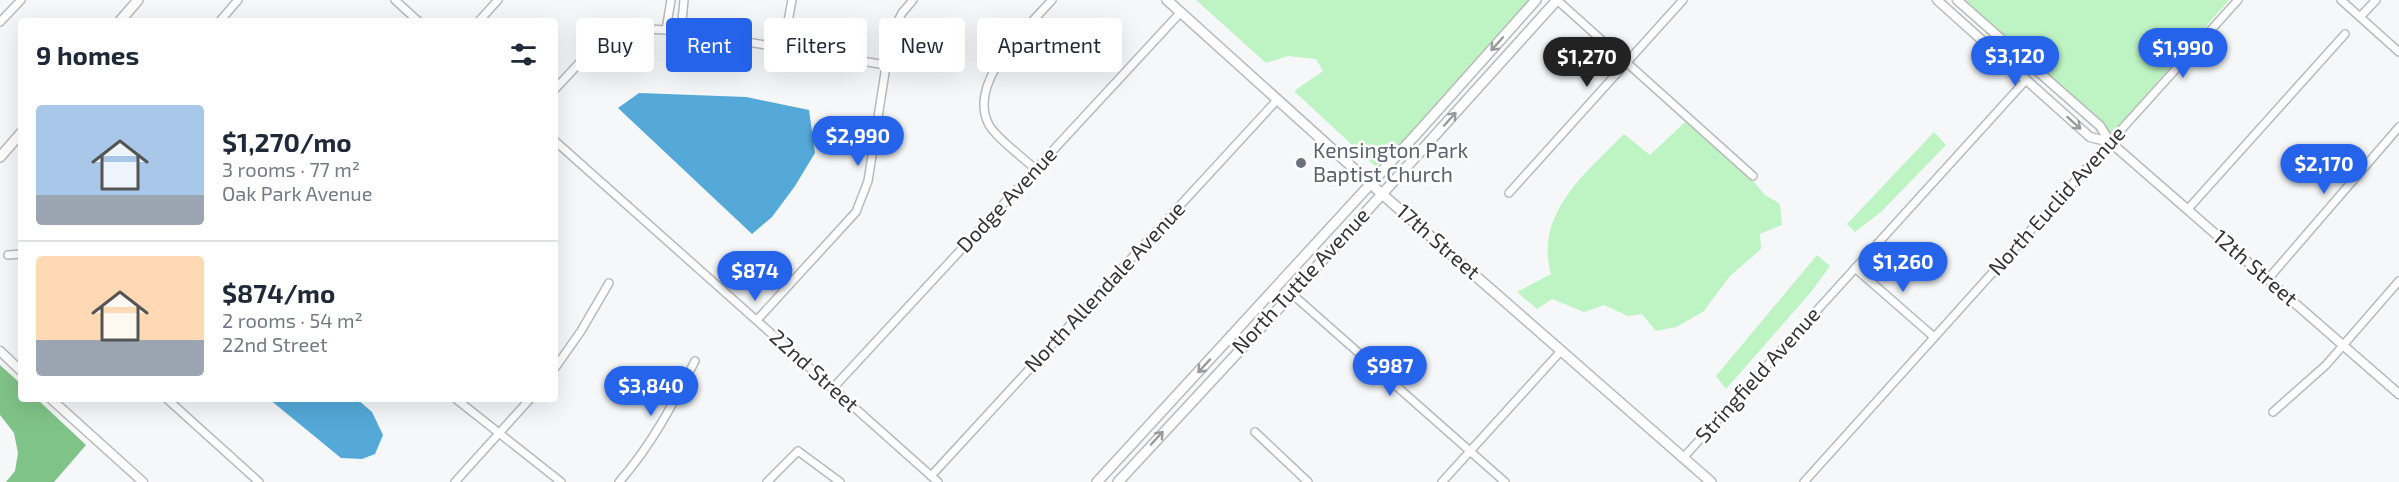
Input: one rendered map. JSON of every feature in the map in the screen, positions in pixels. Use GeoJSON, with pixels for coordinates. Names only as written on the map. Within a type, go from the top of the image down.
{"type":"FeatureCollection","features":[{"type":"Feature","properties":{"kind":"main road"},"geometry":{"type":"LineString","coordinates":[[123,18],[138,0]]}},
{"type":"Feature","properties":{"kind":"main road","name":"17th Street"},"geometry":{"type":"LineString","coordinates":[[1167,0],[1382,194],[1711,482]]}},
{"type":"Feature","properties":{"kind":"main road","name":"North Tuttle Avenue"},"geometry":{"type":"LineString","coordinates":[[1097,482],[1536,0]]}},
{"type":"Feature","properties":{"kind":"main road","name":"North Tuttle Avenue"},"geometry":{"type":"LineString","coordinates":[[1118,482],[1292,294],[1557,0]]}},
{"type":"Feature","properties":{"kind":"main road"},"geometry":{"type":"LineString","coordinates":[[0,157],[18,136]]}},
{"type":"Feature","properties":{"kind":"street"},"geometry":{"type":"LineString","coordinates":[[0,22],[21,0]]}},
{"type":"Feature","properties":{"kind":"street"},"geometry":{"type":"LineString","coordinates":[[223,18],[238,0]]}},
{"type":"Feature","properties":{"kind":"street"},"geometry":{"type":"LineString","coordinates":[[394,0],[415,18]]}},
{"type":"Feature","properties":{"kind":"street"},"geometry":{"type":"LineString","coordinates":[[482,18],[498,0]]}},
{"type":"Feature","properties":{"kind":"street"},"geometry":{"type":"LineString","coordinates":[[668,18],[671,0]]}},
{"type":"Feature","properties":{"kind":"street"},"geometry":{"type":"LineString","coordinates":[[682,18],[684,0]]}},
{"type":"Feature","properties":{"kind":"street"},"geometry":{"type":"LineString","coordinates":[[789,18],[792,0]]}},
{"type":"Feature","properties":{"kind":"street"},"geometry":{"type":"LineString","coordinates":[[900,18],[914,0]]}},
{"type":"Feature","properties":{"kind":"street"},"geometry":{"type":"LineString","coordinates":[[1036,170],[992,129],[984,107],[989,82],[997,64],[1052,0]]}},
{"type":"Feature","properties":{"kind":"street"},"geometry":{"type":"LineString","coordinates":[[1557,0],[1753,176]]}},
{"type":"Feature","properties":{"kind":"street"},"geometry":{"type":"LineString","coordinates":[[1509,193],[1683,0]]}},
{"type":"Feature","properties":{"kind":"street","name":"12th Street"},"geometry":{"type":"LineString","coordinates":[[1937,0],[2090,137],[2110,142]]}},
{"type":"Feature","properties":{"kind":"street","name":"12th Street"},"geometry":{"type":"LineString","coordinates":[[1957,0],[2100,126],[2110,142],[2399,394]]}},
{"type":"Feature","properties":{"kind":"street","name":"North Euclid Avenue"},"geometry":{"type":"LineString","coordinates":[[1804,482],[2238,0]]}},
{"type":"Feature","properties":{"kind":"street"},"geometry":{"type":"LineString","coordinates":[[2341,0],[2399,52]]}},
{"type":"Feature","properties":{"kind":"street"},"geometry":{"type":"LineString","coordinates":[[2360,17],[2376,0]]}},
{"type":"Feature","properties":{"kind":"street","name":"Dodge Avenue"},"geometry":{"type":"LineString","coordinates":[[832,388],[1181,12]]}},
{"type":"Feature","properties":{"kind":"street"},"geometry":{"type":"LineString","coordinates":[[558,86],[600,41],[612,33],[633,28],[666,30]]}},
{"type":"Feature","properties":{"kind":"street"},"geometry":{"type":"LineString","coordinates":[[2188,209],[2346,34]]}},
{"type":"Feature","properties":{"kind":"street"},"geometry":{"type":"LineString","coordinates":[[757,320],[845,225],[861,203],[868,182],[885,72]]}},
{"type":"Feature","properties":{"kind":"street","name":"Stringfield Avenue"},"geometry":{"type":"LineString","coordinates":[[1683,458],[2026,80]]}},
{"type":"Feature","properties":{"kind":"street","name":"North Allendale Avenue"},"geometry":{"type":"LineString","coordinates":[[931,476],[1278,99]]}},
{"type":"Feature","properties":{"kind":"street"},"geometry":{"type":"LineString","coordinates":[[2268,279],[2399,128]]}},
{"type":"Feature","properties":{"kind":"street","name":"22nd Street"},"geometry":{"type":"LineString","coordinates":[[558,144],[938,482]]}},
{"type":"Feature","properties":{"kind":"street"},"geometry":{"type":"LineString","coordinates":[[8,255],[18,255]]}},
{"type":"Feature","properties":{"kind":"street"},"geometry":{"type":"LineString","coordinates":[[1855,268],[1934,337]]}},
{"type":"Feature","properties":{"kind":"street"},"geometry":{"type":"LineString","coordinates":[[2273,412],[2326,365],[2399,281]]}},
{"type":"Feature","properties":{"kind":"street"},"geometry":{"type":"LineString","coordinates":[[558,364],[581,331],[609,283]]}},
{"type":"Feature","properties":{"kind":"street"},"geometry":{"type":"LineString","coordinates":[[1292,294],[1505,482]]}},
{"type":"Feature","properties":{"kind":"street"},"geometry":{"type":"LineString","coordinates":[[0,351],[18,368]]}},
{"type":"Feature","properties":{"kind":"street"},"geometry":{"type":"LineString","coordinates":[[1442,482],[1562,351]]}},
{"type":"Feature","properties":{"kind":"street"},"geometry":{"type":"LineString","coordinates":[[619,482],[658,429],[695,361]]}},
{"type":"Feature","properties":{"kind":"street"},"geometry":{"type":"LineString","coordinates":[[54,402],[142,482]]}},
{"type":"Feature","properties":{"kind":"street"},"geometry":{"type":"LineString","coordinates":[[170,402],[259,482]]}},
{"type":"Feature","properties":{"kind":"street"},"geometry":{"type":"LineString","coordinates":[[460,402],[561,482]]}},
{"type":"Feature","properties":{"kind":"street"},"geometry":{"type":"LineString","coordinates":[[455,482],[527,402]]}},
{"type":"Feature","properties":{"kind":"street"},"geometry":{"type":"LineString","coordinates":[[1255,432],[1308,482]]}},
{"type":"Feature","properties":{"kind":"street"},"geometry":{"type":"LineString","coordinates":[[767,482],[798,451],[840,482]]}},
{"type":"Feature","properties":{"kind":"green space"},"geometry":{"type":"Polygon","coordinates":[[[1196,0],[1530,0],[1378,169],[1294,91],[1323,71],[1316,59],[1288,56],[1266,63],[1196,0]]]}},
{"type":"Feature","properties":{"kind":"green space"},"geometry":{"type":"Polygon","coordinates":[[[1964,0],[2229,0],[2111,135],[2103,122],[1964,0]]]}},
{"type":"Feature","properties":{"kind":"green space"},"geometry":{"type":"Polygon","coordinates":[[[1685,122],[1754,182],[1765,195],[1780,204],[1782,225],[1760,234],[1761,249],[1730,276],[1703,312],[1676,327],[1656,331],[1642,314],[1628,316],[1604,305],[1584,312],[1552,299],[1537,309],[1517,292],[1551,274],[1548,252],[1550,232],[1557,213],[1567,196],[1594,164],[1624,134],[1650,155],[1685,122]]]}},
{"type":"Feature","properties":{"kind":"green space"},"geometry":{"type":"Polygon","coordinates":[[[1934,132],[1946,145],[1881,212],[1855,232],[1847,224],[1934,132]]]}},
{"type":"Feature","properties":{"kind":"green space"},"geometry":{"type":"Polygon","coordinates":[[[1817,255],[1830,266],[1811,292],[1726,389],[1716,376],[1817,255]]]}},
{"type":"Feature","properties":{"kind":"green space"},"geometry":{"type":"Polygon","coordinates":[[[0,365],[18,381],[18,402],[40,402],[86,445],[54,482],[6,482],[15,471],[18,453],[14,433],[0,415],[0,365]]]}},
{"type":"Feature","properties":{"kind":"water"},"geometry":{"type":"Polygon","coordinates":[[[639,93],[746,97],[809,110],[815,153],[795,186],[772,217],[752,234],[618,108],[639,93]]]}},
{"type":"Feature","properties":{"kind":"water"},"geometry":{"type":"Polygon","coordinates":[[[273,402],[360,402],[372,412],[383,435],[375,454],[362,459],[341,458],[273,402]]]}},
{"type":"Feature","properties":{"kind":"place","name":"Kensington Park Baptist Church"},"geometry":{"type":"Point","coordinates":[1301,163]}}]}
